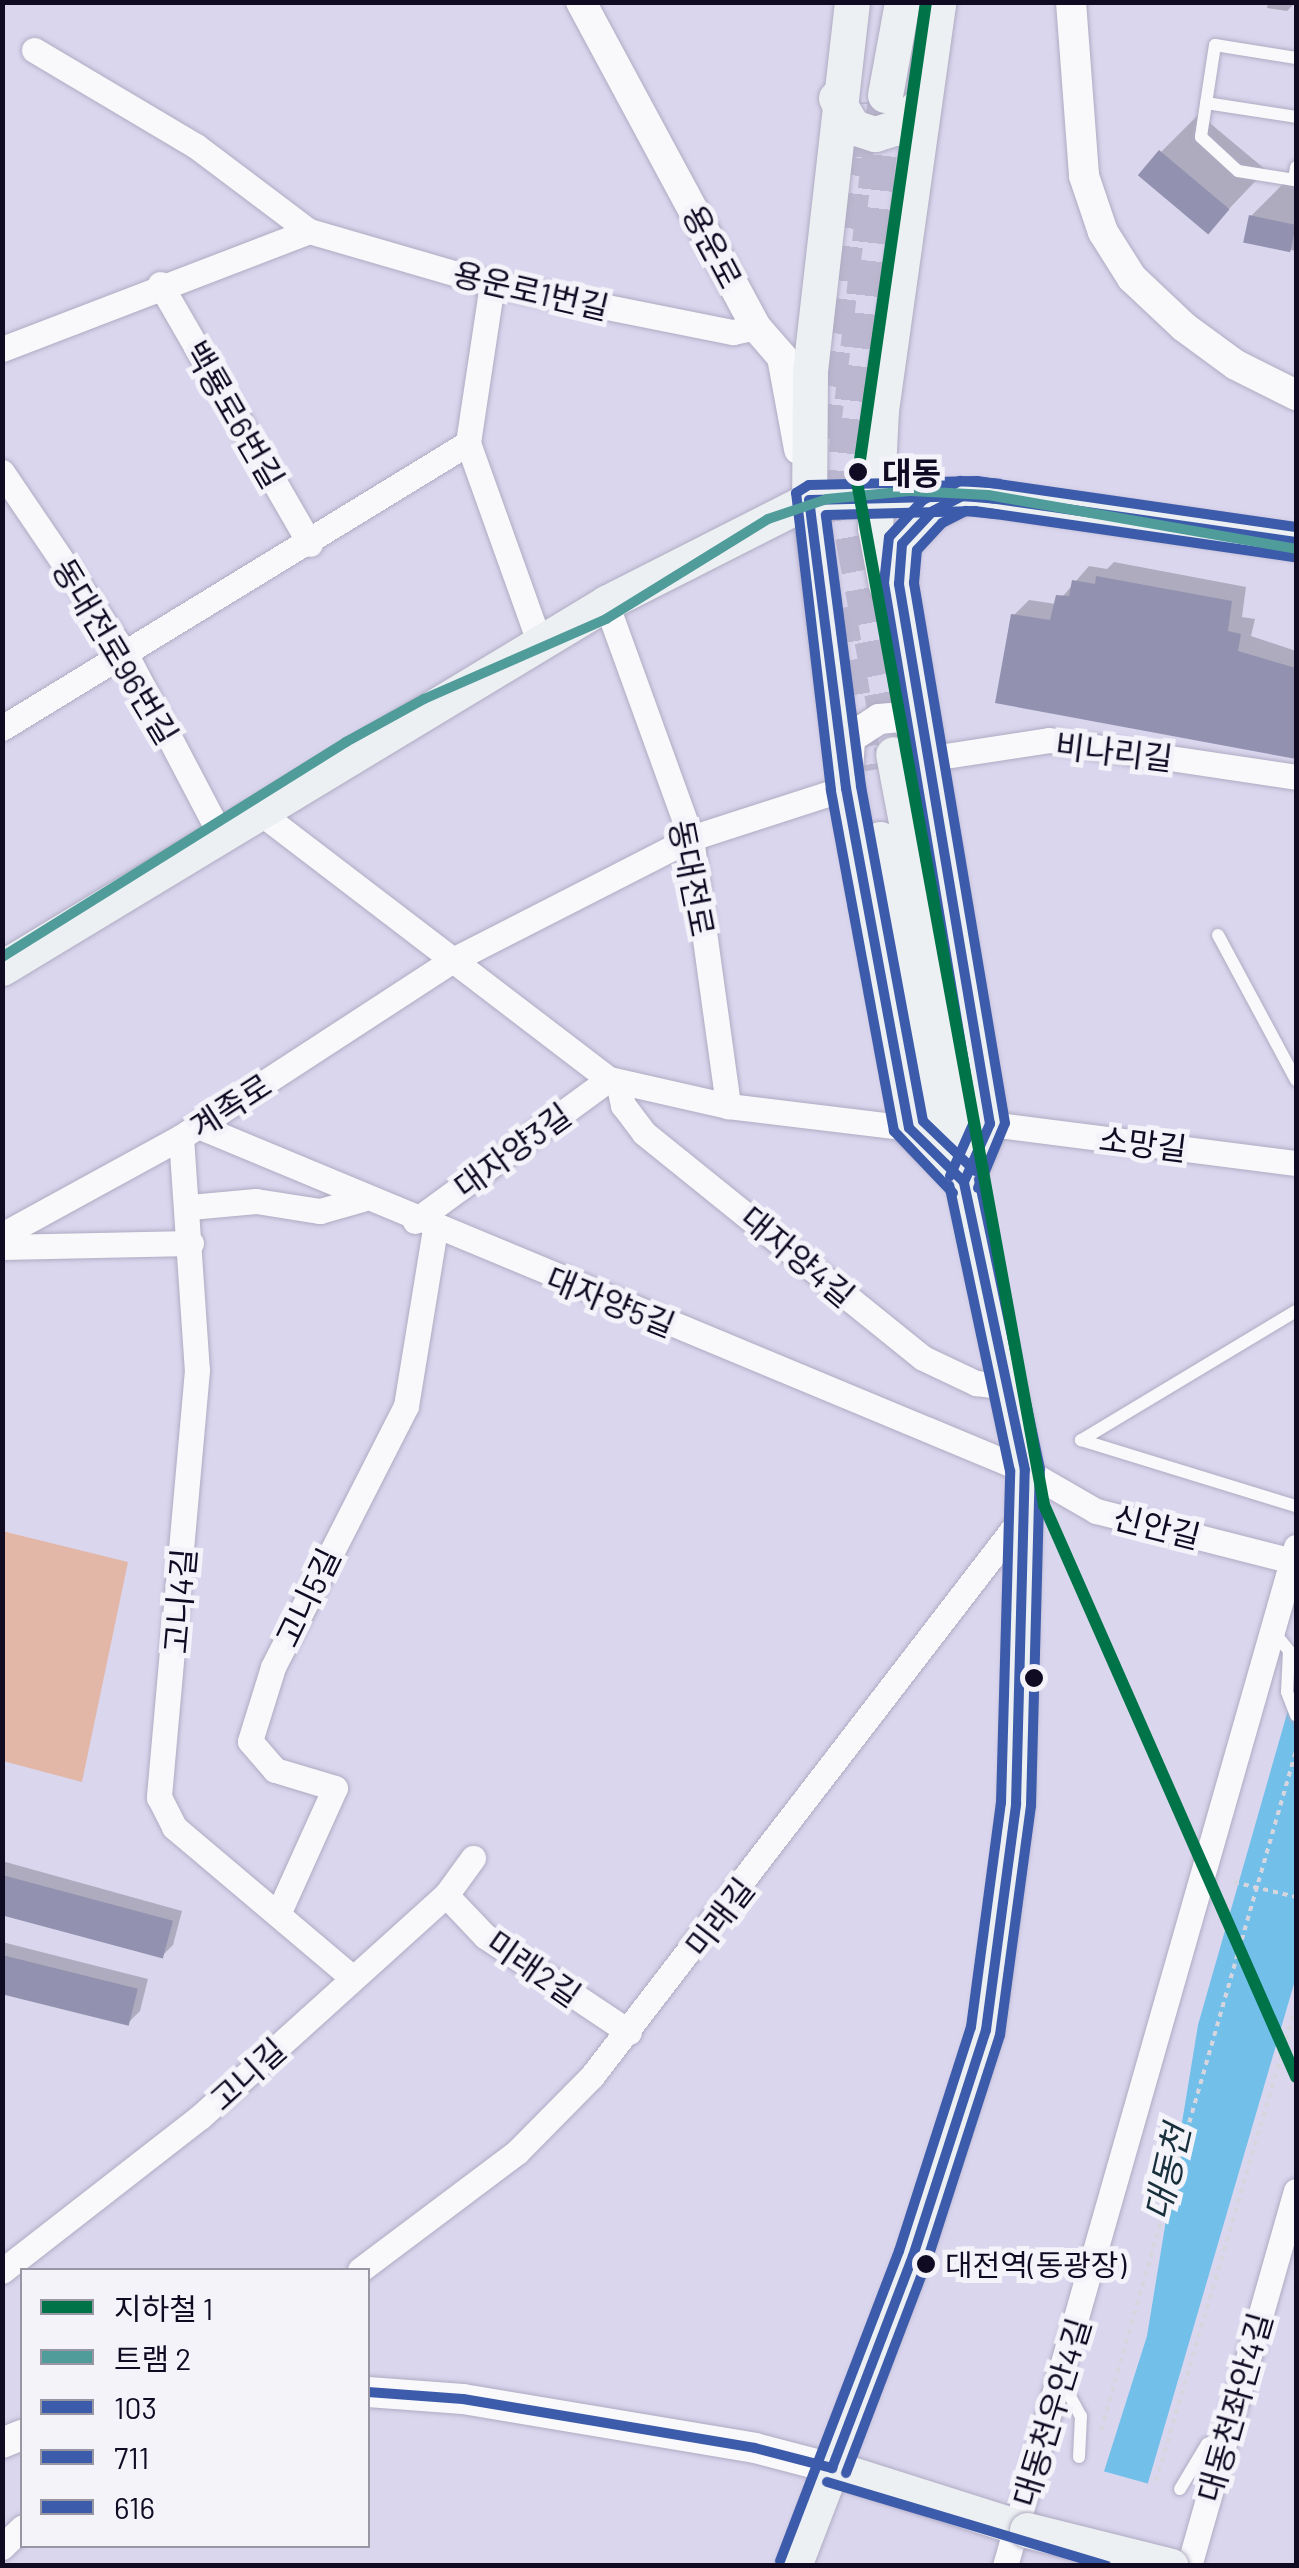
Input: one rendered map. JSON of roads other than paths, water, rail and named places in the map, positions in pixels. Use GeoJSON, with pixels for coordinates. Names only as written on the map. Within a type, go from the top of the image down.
{"type":"FeatureCollection","features":[{"type":"Feature","properties":{"kind":"main road"},"geometry":{"type":"LineString","coordinates":[[794,2566],[912,2256],[986,2030],[1016,1804],[1026,1512],[1026,1470],[964,1182],[960,1108],[869,771],[809,500],[810,372],[858,91],[852,2]]}},
{"type":"Feature","properties":{"kind":"main road"},"geometry":{"type":"LineString","coordinates":[[866,2],[852,127],[875,134],[895,128],[922,104]]}},
{"type":"Feature","properties":{"kind":"main road"},"geometry":{"type":"LineString","coordinates":[[858,91],[902,2]]}},
{"type":"Feature","properties":{"kind":"main road"},"geometry":{"type":"LineString","coordinates":[[938,2],[880,410],[875,528],[932,758],[990,1124],[964,1182]]}},
{"type":"Feature","properties":{"kind":"main road"},"geometry":{"type":"LineString","coordinates":[[910,677],[899,584],[902,544],[933,512],[963,496]]}},
{"type":"Feature","properties":{"kind":"main road"},"geometry":{"type":"LineString","coordinates":[[2,968],[606,602],[809,500],[963,496],[1296,542]]}},
{"type":"Feature","properties":{"kind":"main road"},"geometry":{"type":"LineString","coordinates":[[869,771],[908,1128],[964,1182]]}},
{"type":"Feature","properties":{"kind":"main road"},"geometry":{"type":"LineString","coordinates":[[832,2468],[1022,2528],[1170,2566]]}},
{"type":"Feature","properties":{"kind":"street","name":"용운로"},"geometry":{"type":"LineString","coordinates":[[581,2],[756,327],[782,357],[809,500]]}},
{"type":"Feature","properties":{"kind":"street"},"geometry":{"type":"LineString","coordinates":[[1071,2],[1084,176],[1104,232],[1132,278],[1184,327],[1236,366],[1296,395]]}},
{"type":"Feature","properties":{"kind":"street","name":"용운로1번길"},"geometry":{"type":"LineString","coordinates":[[34,50],[196,146],[308,231],[492,284],[733,332],[756,327]]}},
{"type":"Feature","properties":{"kind":"street"},"geometry":{"type":"LineString","coordinates":[[2,349],[160,284],[308,231]]}},
{"type":"Feature","properties":{"kind":"street","name":"백룡로6번길"},"geometry":{"type":"LineString","coordinates":[[160,284],[310,544]]}},
{"type":"Feature","properties":{"kind":"street"},"geometry":{"type":"LineString","coordinates":[[492,284],[468,443],[540,644]]}},
{"type":"Feature","properties":{"kind":"street"},"geometry":{"type":"LineString","coordinates":[[2,728],[310,544],[468,443]]}},
{"type":"Feature","properties":{"kind":"street","name":"동대전로96번길"},"geometry":{"type":"LineString","coordinates":[[2,472],[126,655],[220,834]]}},
{"type":"Feature","properties":{"kind":"street","name":"동대전로"},"geometry":{"type":"LineString","coordinates":[[606,602],[691,838],[728,1106]]}},
{"type":"Feature","properties":{"kind":"street"},"geometry":{"type":"LineString","coordinates":[[869,771],[850,738],[879,719],[904,717],[932,758]]}},
{"type":"Feature","properties":{"kind":"street","name":"비나리길"},"geometry":{"type":"LineString","coordinates":[[932,758],[1049,740],[1296,777]]}},
{"type":"Feature","properties":{"kind":"street","name":"계족로"},"geometry":{"type":"LineString","coordinates":[[2,1235],[189,1132],[448,962],[691,838],[869,771]]}},
{"type":"Feature","properties":{"kind":"street"},"geometry":{"type":"LineString","coordinates":[[258,812],[448,962],[614,1080],[728,1106],[908,1128]]}},
{"type":"Feature","properties":{"kind":"street","name":"대자양3길"},"geometry":{"type":"LineString","coordinates":[[425,1225],[614,1080]]}},
{"type":"Feature","properties":{"kind":"street","name":"대자양4길"},"geometry":{"type":"LineString","coordinates":[[614,1080],[622,1105],[644,1133],[923,1358],[976,1383],[1010,1387]]}},
{"type":"Feature","properties":{"kind":"street","name":"소망길"},"geometry":{"type":"LineString","coordinates":[[990,1124],[1296,1163]]}},
{"type":"Feature","properties":{"kind":"street","name":"대자양5길"},"geometry":{"type":"LineString","coordinates":[[189,1132],[1026,1470]]}},
{"type":"Feature","properties":{"kind":"street","name":"고니4길"},"geometry":{"type":"LineString","coordinates":[[189,1132],[197,1370],[159,1798],[174,1827],[353,1978]]}},
{"type":"Feature","properties":{"kind":"street"},"geometry":{"type":"LineString","coordinates":[[190,1207],[256,1201],[320,1211],[362,1200]]}},
{"type":"Feature","properties":{"kind":"street","name":"고니5길"},"geometry":{"type":"LineString","coordinates":[[278,1914],[335,1788],[275,1770],[250,1741],[273,1667],[406,1406],[425,1225]]}},
{"type":"Feature","properties":{"kind":"street"},"geometry":{"type":"LineString","coordinates":[[2,1247],[191,1244]]}},
{"type":"Feature","properties":{"kind":"street","name":"신안길"},"geometry":{"type":"LineString","coordinates":[[1026,1470],[1096,1511],[1295,1557]]}},
{"type":"Feature","properties":{"kind":"street","name":"미래길"},"geometry":{"type":"LineString","coordinates":[[363,2268],[517,2152],[628,2032],[1026,1512]]}},
{"type":"Feature","properties":{"kind":"street","name":"대동천우안4길"},"geometry":{"type":"LineString","coordinates":[[1005,2566],[1022,2528],[1295,1557]]}},
{"type":"Feature","properties":{"kind":"street","name":"고니길"},"geometry":{"type":"LineString","coordinates":[[2,2271],[200,2117],[446,1896],[472,1858]]}},
{"type":"Feature","properties":{"kind":"street","name":"미래2길"},"geometry":{"type":"LineString","coordinates":[[446,1896],[485,1936],[628,2032]]}},
{"type":"Feature","properties":{"kind":"street","name":"대동천좌안4길"},"geometry":{"type":"LineString","coordinates":[[1189,2566],[1296,2191]]}},
{"type":"Feature","properties":{"kind":"street"},"geometry":{"type":"LineString","coordinates":[[370,2392],[463,2399],[754,2448],[832,2468]]}},
{"type":"Feature","properties":{"kind":"lane"},"geometry":{"type":"LineString","coordinates":[[1296,58],[1215,45],[1200,137],[1238,170],[1294,180],[1296,167]]}},
{"type":"Feature","properties":{"kind":"lane"},"geometry":{"type":"LineString","coordinates":[[1206,103],[1296,117]]}},
{"type":"Feature","properties":{"kind":"lane"},"geometry":{"type":"LineString","coordinates":[[1218,935],[1296,1080]]}},
{"type":"Feature","properties":{"kind":"lane"},"geometry":{"type":"LineString","coordinates":[[1296,1311],[1081,1440],[1296,1506]]}},
{"type":"Feature","properties":{"kind":"lane"},"geometry":{"type":"LineString","coordinates":[[1273,1630],[1291,1660],[1286,1692],[1296,1715]]}},
{"type":"Feature","properties":{"kind":"lane"},"geometry":{"type":"LineString","coordinates":[[1062,2380],[1081,2416],[1079,2458]]}},
{"type":"Feature","properties":{"kind":"lane"},"geometry":{"type":"LineString","coordinates":[[1180,2489],[1207,2444],[1223,2436]]}},
{"type":"Feature","properties":{"kind":"water"},"geometry":{"type":"Polygon","coordinates":[[[1296,1682],[1296,1977],[1124,2565],[1074,2566],[1147,2336],[1198,2025],[1296,1682]]]}},
{"type":"Feature","properties":{"kind":"tunnel"},"geometry":{"type":"LineString","coordinates":[[822,438],[856,157],[854,102]]}},
{"type":"Feature","properties":{"kind":"tunnel"},"geometry":{"type":"LineString","coordinates":[[885,102],[843,484],[893,754]]}},
{"type":"Feature","properties":{"kind":"tunnel"},"geometry":{"type":"LineString","coordinates":[[838,608],[866,771]]}},
{"type":"Feature","properties":{"kind":"metro line","name":"1"},"geometry":{"type":"LineString","coordinates":[[926,2],[857,482],[1044,1505],[1296,2077]]}},
{"type":"Feature","properties":{"kind":"tram line","name":"2"},"geometry":{"type":"LineString","coordinates":[[2,957],[346,742],[424,699],[606,619],[768,519],[827,499],[910,491],[988,495],[1296,549]]}},
{"type":"Feature","properties":{"kind":"place","name":"대동"},"geometry":{"type":"Point","coordinates":[858,472]}},
{"type":"Feature","properties":{"kind":"place","name":"대전역(동광장)"},"geometry":{"type":"Point","coordinates":[926,2264]}},
{"type":"Feature","properties":{"kind":"water label","name":"대동천"},"geometry":{"type":"Point","coordinates":[1166,2172]}}]}
